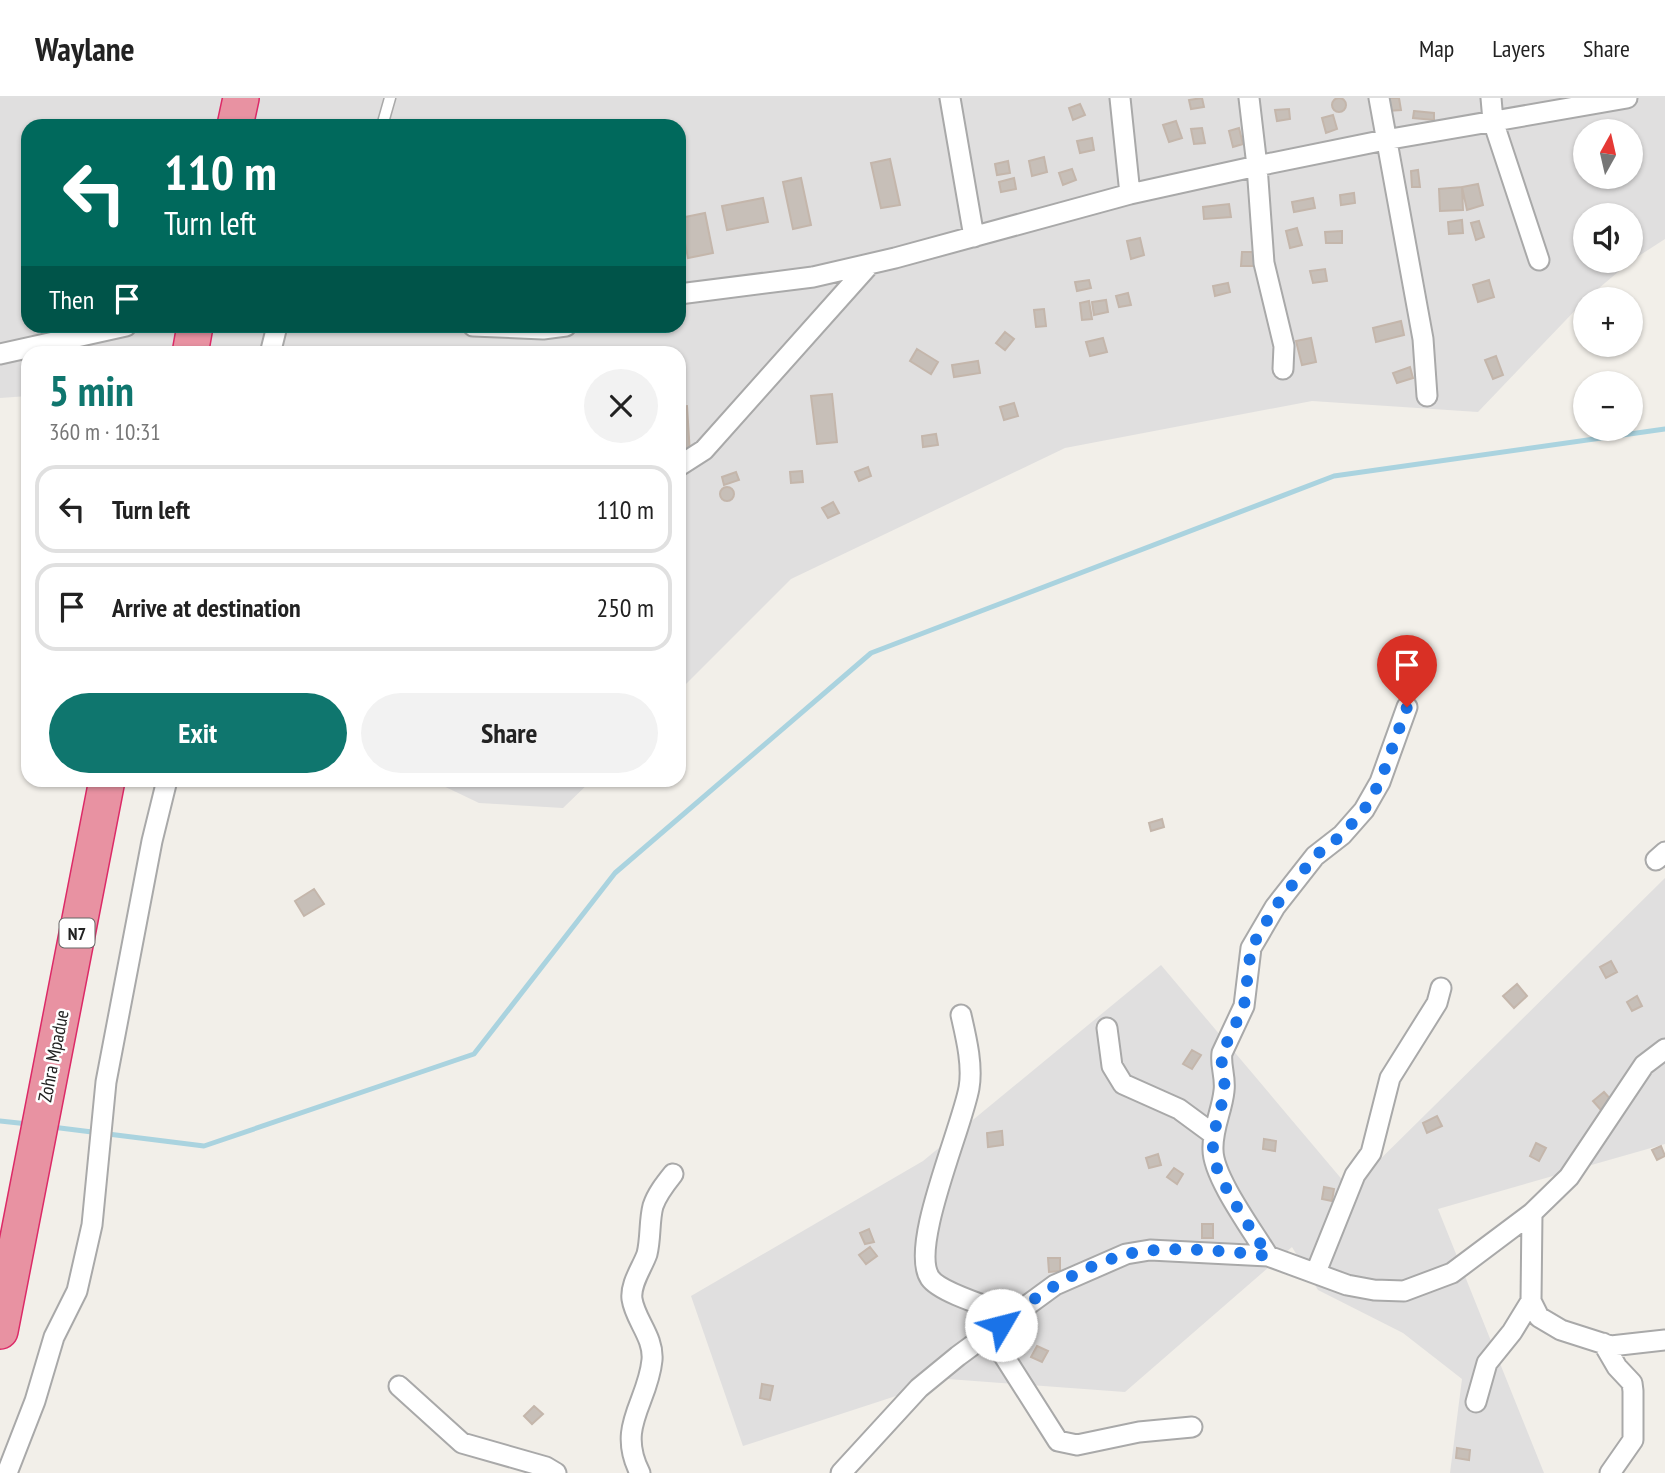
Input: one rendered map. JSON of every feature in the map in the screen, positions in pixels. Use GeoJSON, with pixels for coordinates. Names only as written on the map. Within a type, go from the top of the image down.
{"type":"FeatureCollection","features":[{"type":"Feature","properties":{"kind":"highway"},"geometry":{"type":"LineString","coordinates":[[236,119],[241,98]]}},
{"type":"Feature","properties":{"kind":"highway","name":"Zohra Mpadue"},"geometry":{"type":"LineString","coordinates":[[0,1331],[106,787]]}},
{"type":"Feature","properties":{"kind":"street"},"geometry":{"type":"LineString","coordinates":[[950,98],[974,237]]}},
{"type":"Feature","properties":{"kind":"street"},"geometry":{"type":"LineString","coordinates":[[1120,98],[1130,194]]}},
{"type":"Feature","properties":{"kind":"street"},"geometry":{"type":"LineString","coordinates":[[1249,98],[1264,263],[1284,346],[1283,369]]}},
{"type":"Feature","properties":{"kind":"street"},"geometry":{"type":"LineString","coordinates":[[1379,98],[1423,339],[1427,396]]}},
{"type":"Feature","properties":{"kind":"street"},"geometry":{"type":"LineString","coordinates":[[1491,98],[1493,121],[1539,260]]}},
{"type":"Feature","properties":{"kind":"street"},"geometry":{"type":"LineString","coordinates":[[686,293],[813,277],[1130,194],[1257,166],[1385,139],[1627,98]]}},
{"type":"Feature","properties":{"kind":"street"},"geometry":{"type":"LineString","coordinates":[[686,462],[704,450],[870,264]]}},
{"type":"Feature","properties":{"kind":"street"},"geometry":{"type":"LineString","coordinates":[[39,346],[96,333]]}},
{"type":"Feature","properties":{"kind":"street"},"geometry":{"type":"LineString","coordinates":[[0,355],[21,350]]}},
{"type":"Feature","properties":{"kind":"street"},"geometry":{"type":"LineString","coordinates":[[1268,1256],[1220,1175],[1214,1160],[1213,1134],[1226,1077],[1221,1061],[1222,1053],[1244,1006],[1251,948],[1275,907],[1315,856],[1342,835],[1364,810],[1380,782],[1407,707]]}},
{"type":"Feature","properties":{"kind":"street"},"geometry":{"type":"LineString","coordinates":[[7,1473],[35,1401],[54,1338],[77,1291],[92,1225],[106,1082],[152,841],[165,787]]}},
{"type":"Feature","properties":{"kind":"street"},"geometry":{"type":"LineString","coordinates":[[1316,1272],[1355,1175],[1371,1153],[1390,1078],[1437,1003],[1441,988]]}},
{"type":"Feature","properties":{"kind":"street"},"geometry":{"type":"LineString","coordinates":[[961,1014],[969,1064],[969,1087],[945,1174],[932,1204],[924,1259],[926,1270],[937,1286],[1012,1315]]}},
{"type":"Feature","properties":{"kind":"street"},"geometry":{"type":"LineString","coordinates":[[1107,1028],[1112,1066],[1123,1084],[1180,1110],[1213,1134]]}},
{"type":"Feature","properties":{"kind":"street"},"geometry":{"type":"LineString","coordinates":[[841,1473],[919,1388],[1012,1315],[1067,1278],[1126,1254],[1150,1250],[1268,1256],[1347,1284],[1404,1291],[1452,1273],[1532,1213],[1577,1169],[1594,1137],[1644,1065],[1665,1049]]}},
{"type":"Feature","properties":{"kind":"street"},"geometry":{"type":"LineString","coordinates":[[640,1473],[633,1459],[631,1433],[652,1360],[650,1340],[632,1303],[632,1292],[647,1252],[653,1206],[673,1174]]}},
{"type":"Feature","properties":{"kind":"street"},"geometry":{"type":"LineString","coordinates":[[1532,1213],[1531,1301],[1534,1310],[1547,1324],[1602,1343],[1625,1346],[1665,1340]]}},
{"type":"Feature","properties":{"kind":"street"},"geometry":{"type":"LineString","coordinates":[[1476,1402],[1487,1363],[1512,1332],[1531,1301]]}},
{"type":"Feature","properties":{"kind":"street"},"geometry":{"type":"LineString","coordinates":[[990,1334],[1058,1441],[1065,1445],[1153,1430],[1192,1427]]}},
{"type":"Feature","properties":{"kind":"street"},"geometry":{"type":"LineString","coordinates":[[1602,1343],[1617,1367],[1632,1383],[1633,1391],[1633,1440],[1610,1473]]}},
{"type":"Feature","properties":{"kind":"street"},"geometry":{"type":"LineString","coordinates":[[399,1386],[462,1443],[546,1467],[556,1473]]}},
{"type":"Feature","properties":{"kind":"lane"},"geometry":{"type":"LineString","coordinates":[[384,119],[390,98]]}},
{"type":"Feature","properties":{"kind":"shaded area"},"geometry":{"type":"Polygon","coordinates":[[[0,98],[1665,98],[1665,239],[1643,253],[1643,203],[1573,203],[1573,273],[1617,273],[1600,287],[1573,287],[1573,313],[1478,412],[1312,401],[1065,448],[791,579],[686,684],[686,346],[21,346],[21,396],[0,398],[0,98]]]}},
{"type":"Feature","properties":{"kind":"shaded area"},"geometry":{"type":"Polygon","coordinates":[[[446,787],[585,787],[563,808],[479,803],[446,787]]]}},
{"type":"Feature","properties":{"kind":"shaded area"},"geometry":{"type":"Polygon","coordinates":[[[1665,878],[1665,1144],[1438,1209],[1544,1473],[1450,1473],[1462,1379],[1403,1333],[1318,1290],[1292,1247],[1125,1392],[948,1379],[743,1446],[691,1296],[923,1161],[1161,965],[1350,1189],[1665,878]]]}},
{"type":"Feature","properties":{"kind":"building"},"geometry":{"type":"Polygon","coordinates":[[[1202,98],[1204,107],[1191,109],[1189,100],[1202,98]]]}},
{"type":"Feature","properties":{"kind":"building"},"geometry":{"type":"Polygon","coordinates":[[[1339,98],[1344,100],[1344,110],[1339,112],[1334,110],[1332,105],[1334,100],[1339,98]]]}},
{"type":"Feature","properties":{"kind":"building"},"geometry":{"type":"Polygon","coordinates":[[[1386,98],[1399,98],[1401,110],[1387,111],[1386,98]]]}},
{"type":"Feature","properties":{"kind":"building"},"geometry":{"type":"Polygon","coordinates":[[[1080,104],[1085,115],[1073,120],[1069,108],[1080,104]]]}},
{"type":"Feature","properties":{"kind":"building"},"geometry":{"type":"Polygon","coordinates":[[[1289,109],[1290,119],[1277,121],[1275,110],[1289,109]]]}},
{"type":"Feature","properties":{"kind":"building"},"geometry":{"type":"Polygon","coordinates":[[[1414,111],[1434,113],[1434,120],[1413,118],[1414,111]]]}},
{"type":"Feature","properties":{"kind":"building"},"geometry":{"type":"Polygon","coordinates":[[[1333,115],[1337,129],[1326,133],[1322,118],[1333,115]]]}},
{"type":"Feature","properties":{"kind":"building"},"geometry":{"type":"Polygon","coordinates":[[[1176,121],[1182,138],[1169,142],[1163,125],[1176,121]]]}},
{"type":"Feature","properties":{"kind":"building"},"geometry":{"type":"Polygon","coordinates":[[[1202,128],[1205,143],[1194,144],[1191,129],[1202,128]]]}},
{"type":"Feature","properties":{"kind":"building"},"geometry":{"type":"Polygon","coordinates":[[[1239,128],[1243,144],[1233,147],[1229,131],[1239,128]]]}},
{"type":"Feature","properties":{"kind":"building"},"geometry":{"type":"Polygon","coordinates":[[[1092,138],[1094,150],[1080,153],[1077,141],[1092,138]]]}},
{"type":"Feature","properties":{"kind":"building"},"geometry":{"type":"Polygon","coordinates":[[[1044,157],[1047,172],[1032,176],[1029,161],[1044,157]]]}},
{"type":"Feature","properties":{"kind":"building"},"geometry":{"type":"Polygon","coordinates":[[[890,159],[900,205],[881,208],[871,163],[890,159]]]}},
{"type":"Feature","properties":{"kind":"building"},"geometry":{"type":"Polygon","coordinates":[[[1008,161],[1010,173],[997,175],[995,164],[1008,161]]]}},
{"type":"Feature","properties":{"kind":"building"},"geometry":{"type":"Polygon","coordinates":[[[1072,169],[1076,180],[1063,185],[1059,173],[1072,169]]]}},
{"type":"Feature","properties":{"kind":"building"},"geometry":{"type":"Polygon","coordinates":[[[1418,170],[1420,187],[1412,187],[1411,171],[1418,170]]]}},
{"type":"Feature","properties":{"kind":"building"},"geometry":{"type":"Polygon","coordinates":[[[801,178],[811,225],[793,229],[783,182],[801,178]]]}},
{"type":"Feature","properties":{"kind":"building"},"geometry":{"type":"Polygon","coordinates":[[[1014,178],[1016,189],[1001,192],[999,182],[1014,178]]]}},
{"type":"Feature","properties":{"kind":"building"},"geometry":{"type":"Polygon","coordinates":[[[1478,184],[1483,205],[1467,210],[1462,187],[1478,184]]]}},
{"type":"Feature","properties":{"kind":"building"},"geometry":{"type":"Polygon","coordinates":[[[1462,187],[1463,210],[1440,211],[1439,189],[1462,187]]]}},
{"type":"Feature","properties":{"kind":"building"},"geometry":{"type":"Polygon","coordinates":[[[1354,193],[1355,203],[1341,205],[1340,195],[1354,193]]]}},
{"type":"Feature","properties":{"kind":"building"},"geometry":{"type":"Polygon","coordinates":[[[763,198],[768,222],[727,230],[722,206],[763,198]]]}},
{"type":"Feature","properties":{"kind":"building"},"geometry":{"type":"Polygon","coordinates":[[[1313,198],[1315,208],[1294,212],[1292,202],[1313,198]]]}},
{"type":"Feature","properties":{"kind":"building"},"geometry":{"type":"Polygon","coordinates":[[[1229,204],[1231,217],[1204,219],[1203,207],[1229,204]]]}},
{"type":"Feature","properties":{"kind":"building"},"geometry":{"type":"Polygon","coordinates":[[[705,213],[713,253],[688,258],[686,217],[705,213]]]}},
{"type":"Feature","properties":{"kind":"building"},"geometry":{"type":"Polygon","coordinates":[[[1462,220],[1463,233],[1449,234],[1448,222],[1462,220]]]}},
{"type":"Feature","properties":{"kind":"building"},"geometry":{"type":"Polygon","coordinates":[[[1479,221],[1484,237],[1476,240],[1471,223],[1479,221]]]}},
{"type":"Feature","properties":{"kind":"building"},"geometry":{"type":"Polygon","coordinates":[[[1297,228],[1302,245],[1290,248],[1286,231],[1297,228]]]}},
{"type":"Feature","properties":{"kind":"building"},"geometry":{"type":"Polygon","coordinates":[[[1342,231],[1342,243],[1326,243],[1325,232],[1342,231]]]}},
{"type":"Feature","properties":{"kind":"building"},"geometry":{"type":"Polygon","coordinates":[[[1140,238],[1144,255],[1131,259],[1127,241],[1140,238]]]}},
{"type":"Feature","properties":{"kind":"building"},"geometry":{"type":"Polygon","coordinates":[[[1242,252],[1256,252],[1256,266],[1241,266],[1242,252]]]}},
{"type":"Feature","properties":{"kind":"building"},"geometry":{"type":"Polygon","coordinates":[[[1325,269],[1327,281],[1313,283],[1310,271],[1325,269]]]}},
{"type":"Feature","properties":{"kind":"building"},"geometry":{"type":"Polygon","coordinates":[[[1089,280],[1091,288],[1077,291],[1075,282],[1089,280]]]}},
{"type":"Feature","properties":{"kind":"building"},"geometry":{"type":"Polygon","coordinates":[[[1489,280],[1494,297],[1478,302],[1473,285],[1489,280]]]}},
{"type":"Feature","properties":{"kind":"building"},"geometry":{"type":"Polygon","coordinates":[[[1228,283],[1230,292],[1215,296],[1213,286],[1228,283]]]}},
{"type":"Feature","properties":{"kind":"building"},"geometry":{"type":"Polygon","coordinates":[[[1128,293],[1131,305],[1119,307],[1116,296],[1128,293]]]}},
{"type":"Feature","properties":{"kind":"building"},"geometry":{"type":"Polygon","coordinates":[[[1106,300],[1108,312],[1094,315],[1092,302],[1106,300]]]}},
{"type":"Feature","properties":{"kind":"building"},"geometry":{"type":"Polygon","coordinates":[[[1089,301],[1092,319],[1082,320],[1080,303],[1089,301]]]}},
{"type":"Feature","properties":{"kind":"building"},"geometry":{"type":"Polygon","coordinates":[[[1044,309],[1046,326],[1036,327],[1034,310],[1044,309]]]}},
{"type":"Feature","properties":{"kind":"building"},"geometry":{"type":"Polygon","coordinates":[[[1401,321],[1404,335],[1376,342],[1373,328],[1401,321]]]}},
{"type":"Feature","properties":{"kind":"building"},"geometry":{"type":"Polygon","coordinates":[[[1005,332],[1014,339],[1005,350],[996,343],[1005,332]]]}},
{"type":"Feature","properties":{"kind":"building"},"geometry":{"type":"Polygon","coordinates":[[[1103,338],[1107,352],[1090,356],[1086,342],[1103,338]]]}},
{"type":"Feature","properties":{"kind":"building"},"geometry":{"type":"Polygon","coordinates":[[[1311,338],[1316,362],[1302,365],[1296,341],[1311,338]]]}},
{"type":"Feature","properties":{"kind":"building"},"geometry":{"type":"Polygon","coordinates":[[[917,349],[938,362],[931,374],[910,361],[917,349]]]}},
{"type":"Feature","properties":{"kind":"building"},"geometry":{"type":"Polygon","coordinates":[[[1496,356],[1503,375],[1493,379],[1485,360],[1496,356]]]}},
{"type":"Feature","properties":{"kind":"building"},"geometry":{"type":"Polygon","coordinates":[[[978,361],[980,373],[954,377],[952,365],[978,361]]]}},
{"type":"Feature","properties":{"kind":"building"},"geometry":{"type":"Polygon","coordinates":[[[1410,367],[1413,378],[1397,383],[1393,373],[1410,367]]]}},
{"type":"Feature","properties":{"kind":"building"},"geometry":{"type":"Polygon","coordinates":[[[832,394],[837,442],[817,444],[811,396],[832,394]]]}},
{"type":"Feature","properties":{"kind":"building"},"geometry":{"type":"Polygon","coordinates":[[[1014,403],[1018,416],[1004,420],[1000,407],[1014,403]]]}},
{"type":"Feature","properties":{"kind":"building"},"geometry":{"type":"Polygon","coordinates":[[[686,406],[690,454],[686,454],[686,406]]]}},
{"type":"Feature","properties":{"kind":"building"},"geometry":{"type":"Polygon","coordinates":[[[936,434],[938,445],[923,447],[922,436],[936,434]]]}},
{"type":"Feature","properties":{"kind":"building"},"geometry":{"type":"Polygon","coordinates":[[[868,467],[871,476],[859,481],[855,472],[868,467]]]}},
{"type":"Feature","properties":{"kind":"building"},"geometry":{"type":"Polygon","coordinates":[[[802,471],[803,482],[791,483],[790,472],[802,471]]]}},
{"type":"Feature","properties":{"kind":"building"},"geometry":{"type":"Polygon","coordinates":[[[736,472],[739,480],[724,485],[722,477],[736,472]]]}},
{"type":"Feature","properties":{"kind":"building"},"geometry":{"type":"Polygon","coordinates":[[[724,487],[730,487],[734,494],[730,501],[724,501],[720,497],[720,491],[724,487]]]}},
{"type":"Feature","properties":{"kind":"building"},"geometry":{"type":"Polygon","coordinates":[[[833,502],[839,513],[828,518],[822,508],[833,502]]]}},
{"type":"Feature","properties":{"kind":"building"},"geometry":{"type":"Polygon","coordinates":[[[1162,819],[1164,827],[1151,831],[1149,823],[1162,819]]]}},
{"type":"Feature","properties":{"kind":"building"},"geometry":{"type":"Polygon","coordinates":[[[314,889],[324,904],[304,916],[295,901],[314,889]]]}},
{"type":"Feature","properties":{"kind":"building"},"geometry":{"type":"Polygon","coordinates":[[[1611,961],[1617,972],[1606,978],[1600,967],[1611,961]]]}},
{"type":"Feature","properties":{"kind":"building"},"geometry":{"type":"Polygon","coordinates":[[[1517,984],[1527,996],[1514,1008],[1503,996],[1517,984]]]}},
{"type":"Feature","properties":{"kind":"building"},"geometry":{"type":"Polygon","coordinates":[[[1637,996],[1642,1006],[1632,1011],[1627,1002],[1637,996]]]}},
{"type":"Feature","properties":{"kind":"building"},"geometry":{"type":"Polygon","coordinates":[[[1192,1050],[1201,1055],[1192,1069],[1183,1064],[1192,1050]]]}},
{"type":"Feature","properties":{"kind":"building"},"geometry":{"type":"Polygon","coordinates":[[[1604,1092],[1612,1101],[1601,1110],[1593,1101],[1604,1092]]]}},
{"type":"Feature","properties":{"kind":"building"},"geometry":{"type":"Polygon","coordinates":[[[1437,1116],[1442,1126],[1427,1133],[1423,1123],[1437,1116]]]}},
{"type":"Feature","properties":{"kind":"building"},"geometry":{"type":"Polygon","coordinates":[[[1002,1131],[1003,1145],[988,1147],[987,1133],[1002,1131]]]}},
{"type":"Feature","properties":{"kind":"building"},"geometry":{"type":"Polygon","coordinates":[[[1264,1139],[1276,1141],[1275,1151],[1263,1149],[1264,1139]]]}},
{"type":"Feature","properties":{"kind":"building"},"geometry":{"type":"Polygon","coordinates":[[[1536,1143],[1546,1148],[1539,1161],[1530,1156],[1536,1143]]]}},
{"type":"Feature","properties":{"kind":"building"},"geometry":{"type":"Polygon","coordinates":[[[1661,1146],[1665,1156],[1657,1160],[1652,1150],[1661,1146]]]}},
{"type":"Feature","properties":{"kind":"building"},"geometry":{"type":"Polygon","coordinates":[[[1158,1154],[1161,1165],[1149,1168],[1146,1158],[1158,1154]]]}},
{"type":"Feature","properties":{"kind":"building"},"geometry":{"type":"Polygon","coordinates":[[[1174,1168],[1183,1174],[1177,1184],[1167,1177],[1174,1168]]]}},
{"type":"Feature","properties":{"kind":"building"},"geometry":{"type":"Polygon","coordinates":[[[1324,1187],[1334,1189],[1332,1201],[1322,1199],[1324,1187]]]}},
{"type":"Feature","properties":{"kind":"building"},"geometry":{"type":"Polygon","coordinates":[[[1202,1224],[1213,1224],[1213,1238],[1202,1238],[1202,1224]]]}},
{"type":"Feature","properties":{"kind":"building"},"geometry":{"type":"Polygon","coordinates":[[[869,1229],[874,1242],[865,1244],[860,1233],[869,1229]]]}},
{"type":"Feature","properties":{"kind":"building"},"geometry":{"type":"Polygon","coordinates":[[[870,1247],[877,1256],[866,1264],[859,1255],[870,1247]]]}},
{"type":"Feature","properties":{"kind":"building"},"geometry":{"type":"Polygon","coordinates":[[[1048,1258],[1060,1258],[1060,1271],[1049,1272],[1048,1258]]]}},
{"type":"Feature","properties":{"kind":"building"},"geometry":{"type":"Polygon","coordinates":[[[1037,1346],[1048,1351],[1042,1362],[1031,1357],[1037,1346]]]}},
{"type":"Feature","properties":{"kind":"building"},"geometry":{"type":"Polygon","coordinates":[[[762,1384],[773,1386],[770,1400],[760,1398],[762,1384]]]}},
{"type":"Feature","properties":{"kind":"building"},"geometry":{"type":"Polygon","coordinates":[[[534,1406],[543,1414],[532,1424],[524,1416],[534,1406]]]}},
{"type":"Feature","properties":{"kind":"building"},"geometry":{"type":"Polygon","coordinates":[[[1457,1448],[1470,1450],[1469,1460],[1456,1458],[1457,1448]]]}},
{"type":"Feature","properties":{"kind":"waterway"},"geometry":{"type":"LineString","coordinates":[[52,1127],[204,1146],[474,1054],[615,873],[871,653],[1334,476],[1665,429]]}},
{"type":"Feature","properties":{"kind":"waterway"},"geometry":{"type":"LineString","coordinates":[[0,1121],[28,1124]]}},
{"type":"Feature","properties":{"kind":"route"},"geometry":{"type":"LineString","coordinates":[[1001,1325],[1067,1278],[1126,1254],[1150,1250],[1268,1256],[1220,1175],[1214,1160],[1213,1134],[1222,1104],[1226,1077],[1221,1061],[1222,1053],[1241,1018],[1251,948],[1275,907],[1315,856],[1342,835],[1364,810],[1380,782],[1407,707]]}}]}
